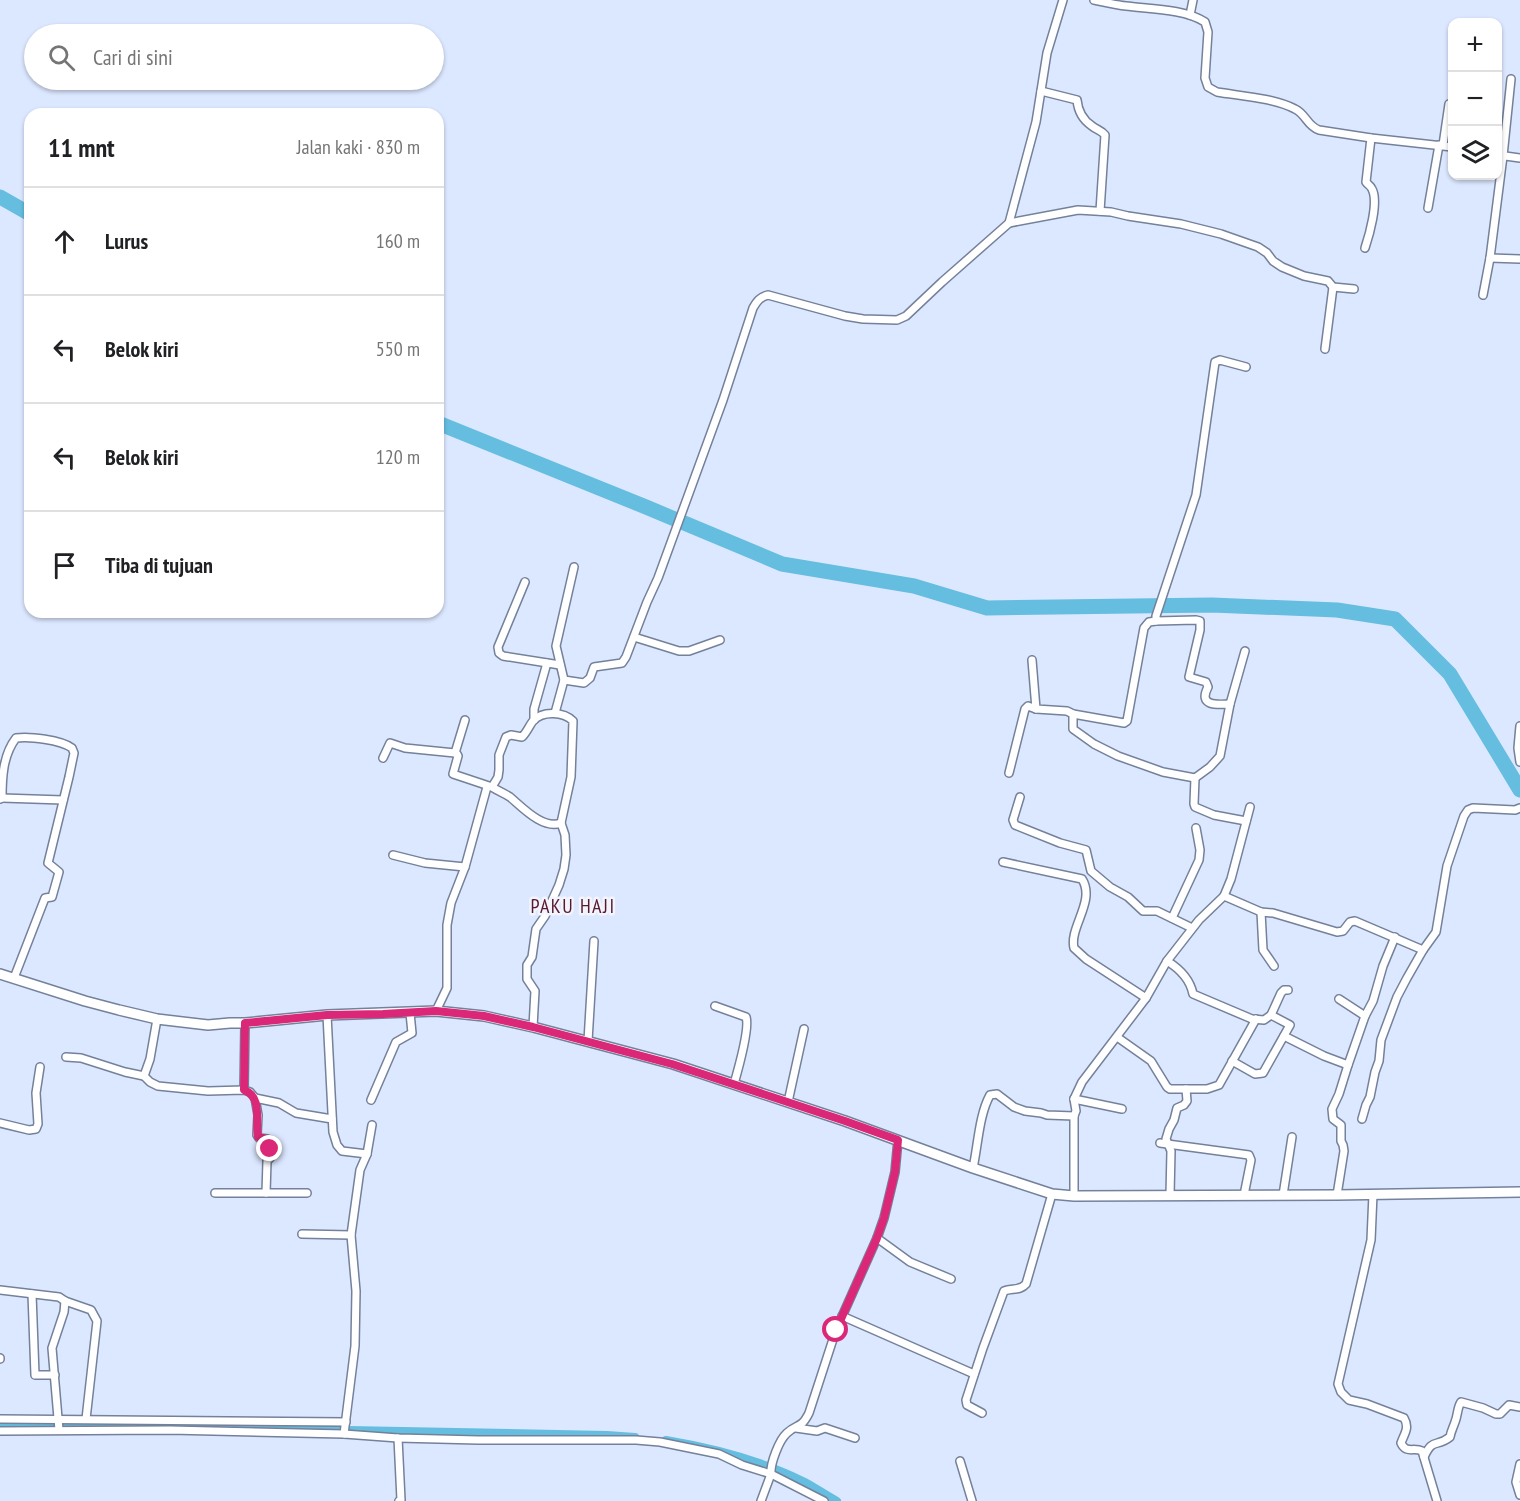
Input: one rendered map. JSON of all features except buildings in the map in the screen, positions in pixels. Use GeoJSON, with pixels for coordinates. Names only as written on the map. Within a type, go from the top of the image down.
{"type":"FeatureCollection","features":[{"type":"Feature","properties":{"kind":"street"},"geometry":{"type":"LineString","coordinates":[[1009,223],[1030,146],[1047,53],[1063,0]]}},
{"type":"Feature","properties":{"kind":"street"},"geometry":{"type":"LineString","coordinates":[[1094,0],[1190,15],[1205,22],[1208,32],[1205,78],[1211,89],[1217,92],[1282,103],[1299,110],[1311,126],[1319,130],[1448,146]]}},
{"type":"Feature","properties":{"kind":"street"},"geometry":{"type":"LineString","coordinates":[[1190,15],[1193,0]]}},
{"type":"Feature","properties":{"kind":"street"},"geometry":{"type":"LineString","coordinates":[[1502,141],[1511,79]]}},
{"type":"Feature","properties":{"kind":"street"},"geometry":{"type":"LineString","coordinates":[[1041,91],[1077,100],[1078,109],[1084,120],[1105,135],[1100,211]]}},
{"type":"Feature","properties":{"kind":"street"},"geometry":{"type":"LineString","coordinates":[[1428,208],[1448,109]]}},
{"type":"Feature","properties":{"kind":"street"},"geometry":{"type":"LineString","coordinates":[[1365,248],[1371,228],[1374,199],[1373,190],[1366,182],[1371,138]]}},
{"type":"Feature","properties":{"kind":"street"},"geometry":{"type":"LineString","coordinates":[[1502,155],[1520,158]]}},
{"type":"Feature","properties":{"kind":"street"},"geometry":{"type":"LineString","coordinates":[[1483,296],[1490,258],[1498,180]]}},
{"type":"Feature","properties":{"kind":"street"},"geometry":{"type":"LineString","coordinates":[[564,680],[584,683],[590,678],[594,667],[622,663],[626,657],[646,602],[658,578],[723,400],[753,308],[763,296],[768,295],[845,316],[897,321],[1009,223],[1078,210],[1111,212],[1182,224],[1221,234],[1258,247],[1282,267],[1304,276],[1328,281],[1333,287],[1353,289]]}},
{"type":"Feature","properties":{"kind":"street"},"geometry":{"type":"LineString","coordinates":[[1490,258],[1520,259]]}},
{"type":"Feature","properties":{"kind":"street"},"geometry":{"type":"LineString","coordinates":[[1325,349],[1333,287]]}},
{"type":"Feature","properties":{"kind":"street"},"geometry":{"type":"LineString","coordinates":[[1156,618],[1196,495],[1215,362],[1220,360],[1245,367]]}},
{"type":"Feature","properties":{"kind":"street"},"geometry":{"type":"LineString","coordinates":[[555,713],[564,680],[556,646],[574,567]]}},
{"type":"Feature","properties":{"kind":"street"},"geometry":{"type":"LineString","coordinates":[[525,582],[498,651],[503,656],[560,665]]}},
{"type":"Feature","properties":{"kind":"street"},"geometry":{"type":"LineString","coordinates":[[1009,773],[1025,709],[1028,706],[1036,709],[1067,711],[1124,723],[1127,721],[1144,628],[1156,618],[1200,621],[1189,676],[1206,682],[1208,687],[1204,694],[1207,702],[1217,705],[1230,704]]}},
{"type":"Feature","properties":{"kind":"street"},"geometry":{"type":"LineString","coordinates":[[634,637],[679,651],[689,651],[720,640]]}},
{"type":"Feature","properties":{"kind":"street"},"geometry":{"type":"LineString","coordinates":[[1073,714],[1073,729],[1109,752],[1163,772],[1195,778],[1220,756],[1230,704],[1245,651]]}},
{"type":"Feature","properties":{"kind":"street"},"geometry":{"type":"LineString","coordinates":[[1032,660],[1036,709]]}},
{"type":"Feature","properties":{"kind":"street"},"geometry":{"type":"LineString","coordinates":[[534,720],[534,709],[547,663]]}},
{"type":"Feature","properties":{"kind":"street"},"geometry":{"type":"LineString","coordinates":[[436,1011],[447,988],[447,926],[451,903],[490,787],[498,777],[499,755],[504,740],[508,736],[522,737],[539,716],[555,713],[573,720],[571,777],[561,823],[565,835],[566,855],[560,885],[536,929],[532,957],[527,964],[527,979],[535,991],[533,1027]]}},
{"type":"Feature","properties":{"kind":"street"},"geometry":{"type":"LineString","coordinates":[[465,720],[455,753],[458,756],[453,774],[490,787],[509,797],[528,813],[551,824],[561,823]]}},
{"type":"Feature","properties":{"kind":"street"},"geometry":{"type":"LineString","coordinates":[[1520,726],[1518,748],[1520,762]]}},
{"type":"Feature","properties":{"kind":"street"},"geometry":{"type":"LineString","coordinates":[[14,978],[45,898],[52,897],[60,872],[48,863],[63,801],[74,753],[72,748],[65,744],[16,738],[7,754],[2,776],[1,799],[63,801]]}},
{"type":"Feature","properties":{"kind":"street"},"geometry":{"type":"LineString","coordinates":[[383,758],[390,743],[405,748],[455,753]]}},
{"type":"Feature","properties":{"kind":"street"},"geometry":{"type":"LineString","coordinates":[[1195,778],[1195,807],[1214,815],[1246,821]]}},
{"type":"Feature","properties":{"kind":"street"},"geometry":{"type":"LineString","coordinates":[[1020,797],[1013,820],[1015,825],[1060,843],[1086,850],[1091,871],[1086,885],[1083,910],[1073,939],[1074,948],[1086,959],[1146,998]]}},
{"type":"Feature","properties":{"kind":"street"},"geometry":{"type":"LineString","coordinates":[[1074,1196],[1074,1116],[1076,1112],[1074,1099],[1082,1082],[1146,998],[1167,961],[1199,920],[1224,896],[1231,879],[1250,807]]}},
{"type":"Feature","properties":{"kind":"street"},"geometry":{"type":"LineString","coordinates":[[1362,1119],[1379,1061],[1381,1040],[1397,997],[1423,950],[1436,932],[1448,866],[1464,816],[1468,810],[1483,808],[1518,809]]}},
{"type":"Feature","properties":{"kind":"street"},"geometry":{"type":"LineString","coordinates":[[1172,918],[1199,860],[1200,846],[1196,828]]}},
{"type":"Feature","properties":{"kind":"street"},"geometry":{"type":"LineString","coordinates":[[393,855],[425,863],[465,867]]}},
{"type":"Feature","properties":{"kind":"street"},"geometry":{"type":"LineString","coordinates":[[1003,862],[1081,878],[1086,885]]}},
{"type":"Feature","properties":{"kind":"street"},"geometry":{"type":"LineString","coordinates":[[1091,871],[1110,887],[1128,897],[1143,911],[1157,911],[1192,928]]}},
{"type":"Feature","properties":{"kind":"street"},"geometry":{"type":"LineString","coordinates":[[1224,896],[1262,912],[1274,913],[1337,932],[1343,932],[1350,922],[1355,921],[1423,950]]}},
{"type":"Feature","properties":{"kind":"street"},"geometry":{"type":"LineString","coordinates":[[1262,912],[1263,950],[1274,966]]}},
{"type":"Feature","properties":{"kind":"street"},"geometry":{"type":"LineString","coordinates":[[1337,1195],[1344,1151],[1341,1141],[1341,1125],[1334,1121],[1332,1109],[1395,938]]}},
{"type":"Feature","properties":{"kind":"street"},"geometry":{"type":"LineString","coordinates":[[588,1041],[594,941]]}},
{"type":"Feature","properties":{"kind":"street"},"geometry":{"type":"LineString","coordinates":[[1167,961],[1176,967],[1191,984],[1193,994],[1256,1019],[1264,1020],[1272,1015],[1281,993],[1288,990]]}},
{"type":"Feature","properties":{"kind":"street"},"geometry":{"type":"LineString","coordinates":[[0,974],[85,1001],[157,1019],[208,1025],[327,1015],[436,1011],[484,1016],[672,1064],[1052,1194],[1074,1196],[1337,1195],[1520,1192]]}},
{"type":"Feature","properties":{"kind":"street"},"geometry":{"type":"LineString","coordinates":[[1339,999],[1365,1016]]}},
{"type":"Feature","properties":{"kind":"street"},"geometry":{"type":"LineString","coordinates":[[715,1006],[747,1019],[747,1030],[734,1084]]}},
{"type":"Feature","properties":{"kind":"street"},"geometry":{"type":"LineString","coordinates":[[371,1100],[396,1042],[412,1033],[410,1013]]}},
{"type":"Feature","properties":{"kind":"street"},"geometry":{"type":"LineString","coordinates":[[327,1015],[334,1139],[342,1151],[367,1154]]}},
{"type":"Feature","properties":{"kind":"street"},"geometry":{"type":"LineString","coordinates":[[1232,1061],[1254,1074],[1263,1073],[1290,1025],[1272,1015]]}},
{"type":"Feature","properties":{"kind":"street"},"geometry":{"type":"LineString","coordinates":[[144,1076],[150,1059],[157,1019]]}},
{"type":"Feature","properties":{"kind":"street"},"geometry":{"type":"LineString","coordinates":[[1117,1037],[1151,1061],[1167,1087],[1207,1089],[1219,1085],[1256,1019]]}},
{"type":"Feature","properties":{"kind":"street"},"geometry":{"type":"LineString","coordinates":[[244,1090],[245,1023]]}},
{"type":"Feature","properties":{"kind":"street"},"geometry":{"type":"LineString","coordinates":[[788,1102],[804,1029]]}},
{"type":"Feature","properties":{"kind":"street"},"geometry":{"type":"LineString","coordinates":[[1284,1036],[1348,1065]]}},
{"type":"Feature","properties":{"kind":"street"},"geometry":{"type":"LineString","coordinates":[[66,1058],[81,1058],[144,1076],[158,1086],[250,1092],[255,1098],[258,1115],[257,1135],[259,1138],[270,1140],[266,1193]]}},
{"type":"Feature","properties":{"kind":"street"},"geometry":{"type":"LineString","coordinates":[[0,1123],[32,1131],[36,1129],[38,1124],[36,1093],[40,1067]]}},
{"type":"Feature","properties":{"kind":"street"},"geometry":{"type":"LineString","coordinates":[[1164,1143],[1177,1108],[1187,1101],[1186,1089]]}},
{"type":"Feature","properties":{"kind":"street"},"geometry":{"type":"LineString","coordinates":[[973,1168],[981,1121],[990,1095],[997,1094],[1014,1107],[1025,1111],[1074,1116]]}},
{"type":"Feature","properties":{"kind":"street"},"geometry":{"type":"LineString","coordinates":[[255,1098],[279,1103],[296,1113],[332,1119]]}},
{"type":"Feature","properties":{"kind":"street"},"geometry":{"type":"LineString","coordinates":[[1074,1099],[1122,1109]]}},
{"type":"Feature","properties":{"kind":"street"},"geometry":{"type":"LineString","coordinates":[[345,1428],[356,1324],[356,1291],[351,1235],[360,1170],[367,1154],[372,1125]]}},
{"type":"Feature","properties":{"kind":"street"},"geometry":{"type":"LineString","coordinates":[[1283,1195],[1292,1137]]}},
{"type":"Feature","properties":{"kind":"street"},"geometry":{"type":"LineString","coordinates":[[761,1501],[773,1459],[787,1433],[804,1422],[809,1413],[828,1351],[877,1238],[895,1172],[898,1140]]}},
{"type":"Feature","properties":{"kind":"street"},"geometry":{"type":"LineString","coordinates":[[1164,1143],[1249,1155],[1251,1160],[1244,1195]]}},
{"type":"Feature","properties":{"kind":"street"},"geometry":{"type":"LineString","coordinates":[[1164,1143],[1171,1151],[1170,1195]]}},
{"type":"Feature","properties":{"kind":"street"},"geometry":{"type":"LineString","coordinates":[[215,1193],[307,1193]]}},
{"type":"Feature","properties":{"kind":"street"},"geometry":{"type":"LineString","coordinates":[[982,1413],[970,1407],[966,1402],[1002,1294],[1026,1284],[1052,1194]]}},
{"type":"Feature","properties":{"kind":"street"},"geometry":{"type":"LineString","coordinates":[[1373,1194],[1371,1240],[1338,1384],[1341,1392],[1349,1401],[1366,1404],[1404,1418],[1407,1430],[1401,1443],[1403,1448],[1422,1451],[1437,1501]]}},
{"type":"Feature","properties":{"kind":"street"},"geometry":{"type":"LineString","coordinates":[[302,1234],[351,1235]]}},
{"type":"Feature","properties":{"kind":"street"},"geometry":{"type":"LineString","coordinates":[[877,1238],[910,1262],[951,1279]]}},
{"type":"Feature","properties":{"kind":"street"},"geometry":{"type":"LineString","coordinates":[[0,1290],[59,1297],[91,1310],[97,1321],[86,1419]]}},
{"type":"Feature","properties":{"kind":"street"},"geometry":{"type":"LineString","coordinates":[[32,1294],[35,1376],[55,1375]]}},
{"type":"Feature","properties":{"kind":"street"},"geometry":{"type":"LineString","coordinates":[[59,1424],[52,1354],[65,1301]]}},
{"type":"Feature","properties":{"kind":"street"},"geometry":{"type":"LineString","coordinates":[[842,1316],[975,1374]]}},
{"type":"Feature","properties":{"kind":"street"},"geometry":{"type":"LineString","coordinates":[[1424,1457],[1428,1447],[1435,1443],[1443,1443],[1450,1437],[1458,1405],[1461,1402],[1496,1414],[1500,1414],[1509,1405],[1520,1407]]}},
{"type":"Feature","properties":{"kind":"street"},"geometry":{"type":"LineString","coordinates":[[0,1419],[254,1433],[345,1428]]}},
{"type":"Feature","properties":{"kind":"street"},"geometry":{"type":"LineString","coordinates":[[0,1431],[86,1419],[234,1422],[345,1428],[398,1438],[660,1442],[719,1454],[742,1465],[770,1472],[824,1501]]}},
{"type":"Feature","properties":{"kind":"street"},"geometry":{"type":"LineString","coordinates":[[796,1428],[817,1431],[825,1428],[855,1438]]}},
{"type":"Feature","properties":{"kind":"street"},"geometry":{"type":"LineString","coordinates":[[398,1438],[401,1500],[399,1501]]}},
{"type":"Feature","properties":{"kind":"street"},"geometry":{"type":"LineString","coordinates":[[960,1461],[972,1501]]}},
{"type":"Feature","properties":{"kind":"street"},"geometry":{"type":"LineString","coordinates":[[1520,1464],[1516,1482],[1520,1496]]}},
{"type":"Feature","properties":{"kind":"waterway"},"geometry":{"type":"LineString","coordinates":[[0,197],[24,211]]}},
{"type":"Feature","properties":{"kind":"waterway"},"geometry":{"type":"LineString","coordinates":[[444,425],[782,564],[914,586],[987,608],[1212,605],[1337,610],[1395,619],[1450,674],[1520,790]]}},
{"type":"Feature","properties":{"kind":"waterway"},"geometry":{"type":"LineString","coordinates":[[0,1423],[635,1437]]}},
{"type":"Feature","properties":{"kind":"waterway"},"geometry":{"type":"LineString","coordinates":[[666,1440],[754,1461],[805,1482],[837,1501]]}},
{"type":"Feature","properties":{"kind":"district","name":"PAKU HAJI"},"geometry":{"type":"Point","coordinates":[573,906]}},
{"type":"Feature","properties":{"kind":"route"},"geometry":{"type":"LineString","coordinates":[[270,1149],[270,1140],[258,1137],[255,1098],[250,1092],[244,1090],[245,1023],[327,1015],[436,1011],[484,1016],[533,1027],[672,1064],[898,1140],[895,1172],[884,1218],[836,1330]]}}]}
